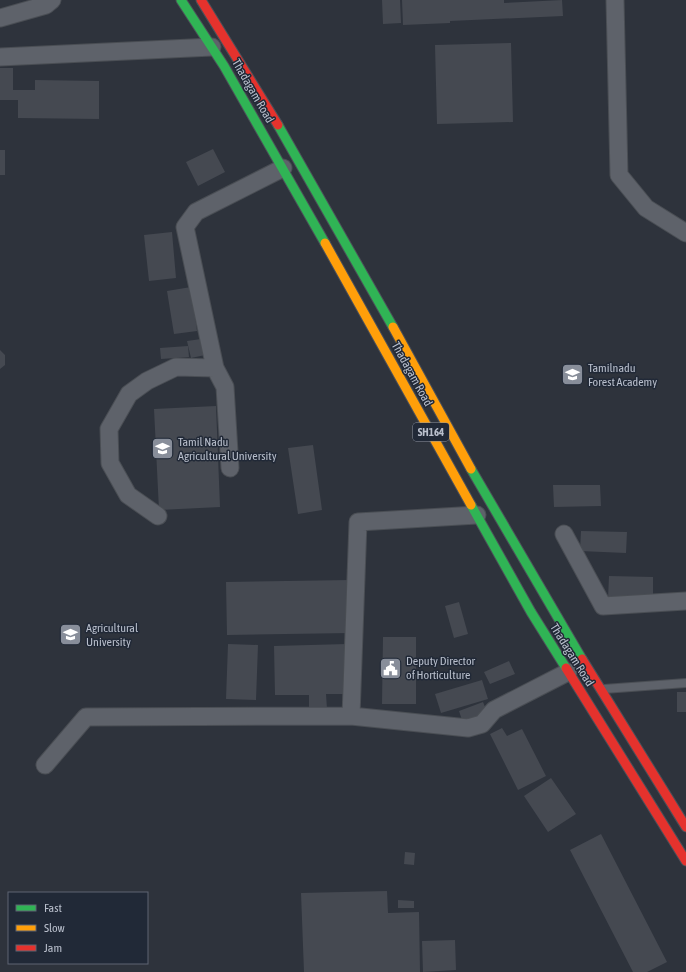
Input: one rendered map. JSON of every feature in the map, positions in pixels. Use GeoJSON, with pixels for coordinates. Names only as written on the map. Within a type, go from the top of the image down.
{"type":"FeatureCollection","features":[{"type":"Feature","properties":{"kind":"main road","name":"Thadagam Road"},"geometry":{"type":"LineString","coordinates":[[181,0],[212,48],[283,168],[531,612],[686,861]]}},
{"type":"Feature","properties":{"kind":"main road","name":"Thadagam Road"},"geometry":{"type":"LineString","coordinates":[[201,0],[263,99],[399,336],[478,482],[556,616],[686,827]]}},
{"type":"Feature","properties":{"kind":"street"},"geometry":{"type":"LineString","coordinates":[[0,18],[46,5],[52,0]]}},
{"type":"Feature","properties":{"kind":"street"},"geometry":{"type":"LineString","coordinates":[[615,0],[619,175],[646,208],[686,232]]}},
{"type":"Feature","properties":{"kind":"street"},"geometry":{"type":"LineString","coordinates":[[0,57],[212,48]]}},
{"type":"Feature","properties":{"kind":"street"},"geometry":{"type":"LineString","coordinates":[[230,468],[225,388],[215,368],[185,227],[196,212],[283,168]]}},
{"type":"Feature","properties":{"kind":"street"},"geometry":{"type":"LineString","coordinates":[[158,516],[128,495],[110,463],[109,430],[129,394],[147,381],[176,366],[215,368]]}},
{"type":"Feature","properties":{"kind":"street"},"geometry":{"type":"LineString","coordinates":[[351,716],[358,522],[477,514]]}},
{"type":"Feature","properties":{"kind":"street"},"geometry":{"type":"LineString","coordinates":[[564,534],[603,606],[686,601]]}},
{"type":"Feature","properties":{"kind":"street"},"geometry":{"type":"LineString","coordinates":[[45,764],[86,717],[351,716],[468,728],[482,724],[494,710],[568,672]]}},
{"type":"Feature","properties":{"kind":"lane"},"geometry":{"type":"LineString","coordinates":[[601,690],[686,683]]}},
{"type":"Feature","properties":{"kind":"building"},"geometry":{"type":"Polygon","coordinates":[[[382,0],[400,0],[401,23],[383,24],[382,0]]]}},
{"type":"Feature","properties":{"kind":"building"},"geometry":{"type":"Polygon","coordinates":[[[402,0],[504,0],[504,3],[562,0],[563,16],[450,21],[450,23],[403,25],[402,0]]]}},
{"type":"Feature","properties":{"kind":"building"},"geometry":{"type":"Polygon","coordinates":[[[511,43],[513,122],[437,124],[435,45],[511,43]]]}},
{"type":"Feature","properties":{"kind":"building"},"geometry":{"type":"Polygon","coordinates":[[[0,68],[13,68],[13,90],[35,90],[35,80],[99,81],[99,119],[18,118],[18,100],[0,100],[0,68]]]}},
{"type":"Feature","properties":{"kind":"building"},"geometry":{"type":"Polygon","coordinates":[[[213,149],[225,172],[198,186],[186,162],[213,149]]]}},
{"type":"Feature","properties":{"kind":"building"},"geometry":{"type":"Polygon","coordinates":[[[0,150],[5,150],[5,175],[0,175],[0,150]]]}},
{"type":"Feature","properties":{"kind":"building"},"geometry":{"type":"Polygon","coordinates":[[[172,232],[176,278],[149,281],[144,235],[172,232]]]}},
{"type":"Feature","properties":{"kind":"building"},"geometry":{"type":"Polygon","coordinates":[[[191,287],[197,331],[174,334],[167,291],[191,287]]]}},
{"type":"Feature","properties":{"kind":"building"},"geometry":{"type":"Polygon","coordinates":[[[201,339],[205,355],[191,358],[187,341],[201,339]]]}},
{"type":"Feature","properties":{"kind":"building"},"geometry":{"type":"Polygon","coordinates":[[[188,346],[189,357],[161,359],[160,348],[188,346]]]}},
{"type":"Feature","properties":{"kind":"building"},"geometry":{"type":"Polygon","coordinates":[[[0,350],[5,355],[5,365],[0,369],[0,350]]]}},
{"type":"Feature","properties":{"kind":"building"},"geometry":{"type":"Polygon","coordinates":[[[216,406],[220,507],[159,510],[154,409],[216,406]]]}},
{"type":"Feature","properties":{"kind":"building"},"geometry":{"type":"Polygon","coordinates":[[[313,445],[322,510],[298,514],[288,448],[313,445]]]}},
{"type":"Feature","properties":{"kind":"building"},"geometry":{"type":"Polygon","coordinates":[[[553,485],[600,485],[601,506],[554,507],[553,485]]]}},
{"type":"Feature","properties":{"kind":"building"},"geometry":{"type":"Polygon","coordinates":[[[581,531],[627,532],[626,553],[580,551],[581,531]]]}},
{"type":"Feature","properties":{"kind":"building"},"geometry":{"type":"Polygon","coordinates":[[[609,576],[653,577],[653,600],[608,599],[609,576]]]}},
{"type":"Feature","properties":{"kind":"building"},"geometry":{"type":"Polygon","coordinates":[[[350,580],[351,633],[227,635],[226,582],[350,580]]]}},
{"type":"Feature","properties":{"kind":"building"},"geometry":{"type":"Polygon","coordinates":[[[459,602],[468,634],[454,638],[445,606],[459,602]]]}},
{"type":"Feature","properties":{"kind":"building"},"geometry":{"type":"Polygon","coordinates":[[[383,637],[416,637],[416,704],[382,704],[383,637]]]}},
{"type":"Feature","properties":{"kind":"building"},"geometry":{"type":"Polygon","coordinates":[[[228,644],[258,645],[256,700],[226,699],[228,644]]]}},
{"type":"Feature","properties":{"kind":"building"},"geometry":{"type":"Polygon","coordinates":[[[347,644],[348,694],[326,694],[327,709],[309,710],[309,695],[275,695],[274,646],[347,644]]]}},
{"type":"Feature","properties":{"kind":"building"},"geometry":{"type":"Polygon","coordinates":[[[509,661],[515,674],[490,684],[484,672],[509,661]]]}},
{"type":"Feature","properties":{"kind":"building"},"geometry":{"type":"Polygon","coordinates":[[[482,680],[488,699],[441,713],[435,694],[482,680]]]}},
{"type":"Feature","properties":{"kind":"building"},"geometry":{"type":"Polygon","coordinates":[[[677,692],[686,692],[686,712],[677,712],[677,692]]]}},
{"type":"Feature","properties":{"kind":"building"},"geometry":{"type":"Polygon","coordinates":[[[483,702],[488,714],[463,723],[459,711],[483,702]]]}},
{"type":"Feature","properties":{"kind":"building"},"geometry":{"type":"Polygon","coordinates":[[[502,728],[507,736],[522,729],[546,776],[518,790],[490,734],[502,728]]]}},
{"type":"Feature","properties":{"kind":"building"},"geometry":{"type":"Polygon","coordinates":[[[551,778],[576,814],[548,832],[524,796],[551,778]]]}},
{"type":"Feature","properties":{"kind":"building"},"geometry":{"type":"Polygon","coordinates":[[[601,834],[667,962],[647,972],[633,972],[570,850],[601,834]]]}},
{"type":"Feature","properties":{"kind":"building"},"geometry":{"type":"Polygon","coordinates":[[[405,852],[415,853],[414,865],[404,864],[405,852]]]}},
{"type":"Feature","properties":{"kind":"building"},"geometry":{"type":"Polygon","coordinates":[[[387,891],[388,913],[419,912],[420,972],[304,972],[301,893],[387,891]]]}},
{"type":"Feature","properties":{"kind":"building"},"geometry":{"type":"Polygon","coordinates":[[[398,900],[414,901],[414,908],[398,908],[398,900]]]}},
{"type":"Feature","properties":{"kind":"building"},"geometry":{"type":"Polygon","coordinates":[[[455,940],[456,970],[423,972],[422,941],[455,940]]]}},
{"type":"Feature","properties":{"kind":"traffic: fast"},"geometry":{"type":"LineString","coordinates":[[181,0],[224,66],[325,243]]}},
{"type":"Feature","properties":{"kind":"traffic: fast"},"geometry":{"type":"LineString","coordinates":[[278,125],[393,327]]}},
{"type":"Feature","properties":{"kind":"traffic: fast"},"geometry":{"type":"LineString","coordinates":[[471,469],[582,659]]}},
{"type":"Feature","properties":{"kind":"traffic: fast"},"geometry":{"type":"LineString","coordinates":[[471,505],[531,612],[566,668]]}},
{"type":"Feature","properties":{"kind":"traffic: slow"},"geometry":{"type":"LineString","coordinates":[[325,243],[471,505]]}},
{"type":"Feature","properties":{"kind":"traffic: slow"},"geometry":{"type":"LineString","coordinates":[[393,327],[471,469]]}},
{"type":"Feature","properties":{"kind":"traffic: jam"},"geometry":{"type":"LineString","coordinates":[[201,0],[278,125]]}},
{"type":"Feature","properties":{"kind":"traffic: jam"},"geometry":{"type":"LineString","coordinates":[[582,659],[686,827]]}},
{"type":"Feature","properties":{"kind":"traffic: jam"},"geometry":{"type":"LineString","coordinates":[[566,668],[686,861]]}},
{"type":"Feature","properties":{"kind":"place","name":"Tamilnadu Forest Academy"},"geometry":{"type":"Point","coordinates":[573,375]}},
{"type":"Feature","properties":{"kind":"place","name":"Tamil Nadu Agricultural University"},"geometry":{"type":"Point","coordinates":[163,449]}},
{"type":"Feature","properties":{"kind":"place","name":"Agricultural University"},"geometry":{"type":"Point","coordinates":[70,635]}},
{"type":"Feature","properties":{"kind":"place","name":"Deputy Director of Horticulture"},"geometry":{"type":"Point","coordinates":[391,668]}}]}
